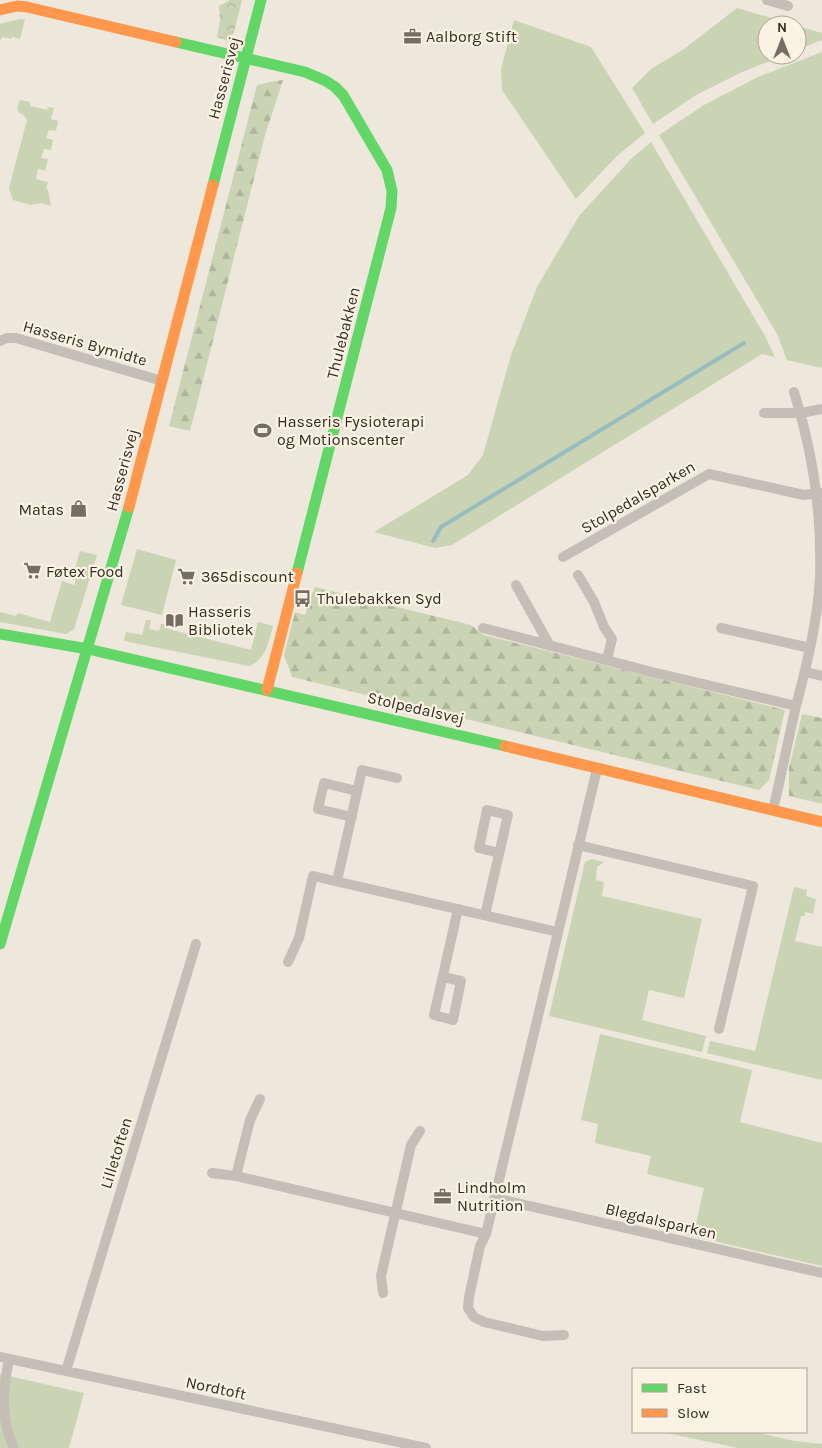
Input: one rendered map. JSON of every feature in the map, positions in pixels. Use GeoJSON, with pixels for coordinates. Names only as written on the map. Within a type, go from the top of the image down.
{"type":"FeatureCollection","features":[{"type":"Feature","properties":{"kind":"street","name":"Hasserisvej"},"geometry":{"type":"LineString","coordinates":[[0,944],[120,542],[261,0]]}},
{"type":"Feature","properties":{"kind":"street"},"geometry":{"type":"LineString","coordinates":[[767,0],[788,6]]}},
{"type":"Feature","properties":{"kind":"street","name":"Thulebakken"},"geometry":{"type":"LineString","coordinates":[[17,3],[305,72],[328,81],[336,86],[343,95],[387,170],[392,191],[391,208],[268,690]]}},
{"type":"Feature","properties":{"kind":"street"},"geometry":{"type":"LineString","coordinates":[[0,10],[17,3]]}},
{"type":"Feature","properties":{"kind":"street","name":"Hasseris Bymidte"},"geometry":{"type":"LineString","coordinates":[[0,341],[7,338],[16,338],[162,381]]}},
{"type":"Feature","properties":{"kind":"street"},"geometry":{"type":"LineString","coordinates":[[772,810],[810,648],[819,619],[822,548],[820,493],[801,413],[794,392]]}},
{"type":"Feature","properties":{"kind":"street"},"geometry":{"type":"LineString","coordinates":[[764,413],[801,413],[822,409]]}},
{"type":"Feature","properties":{"kind":"street","name":"Stolpedalsparken"},"geometry":{"type":"LineString","coordinates":[[563,557],[709,474],[804,495],[820,493]]}},
{"type":"Feature","properties":{"kind":"street"},"geometry":{"type":"LineString","coordinates":[[578,575],[612,639],[607,659]]}},
{"type":"Feature","properties":{"kind":"street"},"geometry":{"type":"LineString","coordinates":[[516,585],[550,646]]}},
{"type":"Feature","properties":{"kind":"street"},"geometry":{"type":"LineString","coordinates":[[483,628],[652,672],[796,706]]}},
{"type":"Feature","properties":{"kind":"street"},"geometry":{"type":"LineString","coordinates":[[721,628],[810,648]]}},
{"type":"Feature","properties":{"kind":"street","name":"Stolpedalsvej"},"geometry":{"type":"LineString","coordinates":[[0,634],[88,649],[268,690],[822,822]]}},
{"type":"Feature","properties":{"kind":"street"},"geometry":{"type":"LineString","coordinates":[[805,672],[822,676]]}},
{"type":"Feature","properties":{"kind":"street"},"geometry":{"type":"LineString","coordinates":[[564,1335],[542,1336],[484,1322],[474,1317],[468,1308],[468,1297],[480,1246],[486,1234],[597,769]]}},
{"type":"Feature","properties":{"kind":"street"},"geometry":{"type":"LineString","coordinates":[[337,881],[362,770],[398,778]]}},
{"type":"Feature","properties":{"kind":"street"},"geometry":{"type":"LineString","coordinates":[[352,817],[318,809],[324,784],[358,791]]}},
{"type":"Feature","properties":{"kind":"street"},"geometry":{"type":"LineString","coordinates":[[578,845],[753,886],[719,1029]]}},
{"type":"Feature","properties":{"kind":"street"},"geometry":{"type":"LineString","coordinates":[[485,915],[500,853]]}},
{"type":"Feature","properties":{"kind":"street"},"geometry":{"type":"LineString","coordinates":[[288,962],[298,938],[313,876],[558,932]]}},
{"type":"Feature","properties":{"kind":"street"},"geometry":{"type":"LineString","coordinates":[[443,977],[458,909]]}},
{"type":"Feature","properties":{"kind":"street","name":"Lilletoften"},"geometry":{"type":"LineString","coordinates":[[66,1371],[196,944]]}},
{"type":"Feature","properties":{"kind":"street"},"geometry":{"type":"LineString","coordinates":[[236,1176],[250,1120],[260,1099]]}},
{"type":"Feature","properties":{"kind":"street"},"geometry":{"type":"LineString","coordinates":[[383,1293],[381,1276],[411,1146],[420,1131]]}},
{"type":"Feature","properties":{"kind":"street"},"geometry":{"type":"LineString","coordinates":[[212,1173],[236,1176],[486,1234]]}},
{"type":"Feature","properties":{"kind":"street","name":"Blegdalsparken"},"geometry":{"type":"LineString","coordinates":[[494,1198],[822,1273]]}},
{"type":"Feature","properties":{"kind":"street"},"geometry":{"type":"LineString","coordinates":[[5,1358],[2,1413],[8,1438],[14,1448]]}},
{"type":"Feature","properties":{"kind":"street","name":"Nordtoft"},"geometry":{"type":"LineString","coordinates":[[5,1358],[426,1448]]}},
{"type":"Feature","properties":{"kind":"green space"},"geometry":{"type":"Polygon","coordinates":[[[230,0],[242,0],[234,32],[228,41],[217,37],[220,20],[219,6],[230,0]]]}},
{"type":"Feature","properties":{"kind":"green space"},"geometry":{"type":"Polygon","coordinates":[[[737,8],[761,15],[757,15],[757,65],[760,65],[696,95],[653,124],[632,88],[651,69],[684,49],[737,8]]]}},
{"type":"Feature","properties":{"kind":"green space"},"geometry":{"type":"Polygon","coordinates":[[[25,19],[20,39],[2,37],[0,41],[0,24],[25,19]]]}},
{"type":"Feature","properties":{"kind":"green space"},"geometry":{"type":"Polygon","coordinates":[[[514,20],[591,47],[645,133],[617,156],[576,199],[502,90],[501,69],[514,20]]]}},
{"type":"Feature","properties":{"kind":"green space"},"geometry":{"type":"Polygon","coordinates":[[[807,29],[822,33],[822,40],[807,46],[807,29]]]}},
{"type":"Feature","properties":{"kind":"green space"},"geometry":{"type":"Polygon","coordinates":[[[822,52],[822,368],[787,360],[777,334],[659,135],[704,105],[758,77],[789,65],[807,65],[807,58],[822,52]]]}},
{"type":"Feature","properties":{"kind":"green space"},"geometry":{"type":"Polygon","coordinates":[[[283,80],[265,135],[190,431],[169,426],[257,85],[283,80]]]}},
{"type":"Feature","properties":{"kind":"green space"},"geometry":{"type":"Polygon","coordinates":[[[20,100],[30,102],[30,106],[47,110],[48,107],[54,108],[51,119],[58,121],[56,131],[49,130],[46,138],[53,140],[51,150],[44,149],[41,158],[48,159],[45,171],[38,169],[36,179],[48,182],[46,189],[48,190],[51,206],[41,203],[31,205],[13,200],[9,188],[27,120],[22,113],[20,114],[17,108],[20,100]]]}},
{"type":"Feature","properties":{"kind":"green space"},"geometry":{"type":"Polygon","coordinates":[[[651,142],[765,336],[775,357],[762,354],[452,545],[435,548],[374,532],[468,475],[483,455],[511,355],[537,287],[579,216],[631,159],[651,142]]]}},
{"type":"Feature","properties":{"kind":"green space"},"geometry":{"type":"Polygon","coordinates":[[[137,549],[176,560],[162,615],[121,605],[137,549]]]}},
{"type":"Feature","properties":{"kind":"green space"},"geometry":{"type":"Polygon","coordinates":[[[80,551],[97,555],[74,629],[66,634],[0,622],[0,612],[16,616],[18,613],[50,622],[62,581],[74,585],[76,580],[72,579],[80,551]]]}},
{"type":"Feature","properties":{"kind":"green space"},"geometry":{"type":"Polygon","coordinates":[[[315,587],[471,625],[484,635],[785,710],[769,780],[759,790],[292,677],[284,655],[295,612],[305,615],[315,587]]]}},
{"type":"Feature","properties":{"kind":"green space"},"geometry":{"type":"Polygon","coordinates":[[[146,620],[151,620],[149,629],[159,631],[161,624],[165,624],[165,628],[251,650],[258,622],[273,626],[263,655],[249,666],[124,641],[126,632],[142,635],[146,620]]]}},
{"type":"Feature","properties":{"kind":"green space"},"geometry":{"type":"Polygon","coordinates":[[[802,714],[822,718],[822,804],[789,796],[789,768],[802,714]]]}},
{"type":"Feature","properties":{"kind":"green space"},"geometry":{"type":"Polygon","coordinates":[[[591,859],[604,862],[597,867],[596,880],[604,882],[602,896],[702,919],[684,998],[649,990],[642,1020],[706,1036],[702,1052],[549,1016],[585,862],[591,859]]]}},
{"type":"Feature","properties":{"kind":"green space"},"geometry":{"type":"Polygon","coordinates":[[[794,887],[807,890],[806,896],[816,899],[813,914],[805,912],[804,916],[801,916],[795,941],[822,947],[822,1080],[707,1053],[710,1041],[755,1051],[794,887]]]}},
{"type":"Feature","properties":{"kind":"green space"},"geometry":{"type":"Polygon","coordinates":[[[600,1034],[752,1070],[740,1122],[822,1143],[822,1266],[683,1234],[684,1230],[694,1232],[704,1188],[647,1174],[651,1156],[595,1143],[598,1124],[581,1120],[600,1034]]]}},
{"type":"Feature","properties":{"kind":"green space"},"geometry":{"type":"Polygon","coordinates":[[[0,1374],[84,1393],[69,1448],[0,1448],[0,1374]]]}},
{"type":"Feature","properties":{"kind":"green space"},"geometry":{"type":"Polygon","coordinates":[[[667,1433],[759,1433],[795,1441],[822,1444],[822,1448],[738,1448],[667,1433]]]}},
{"type":"Feature","properties":{"kind":"waterway"},"geometry":{"type":"LineString","coordinates":[[433,541],[441,527],[744,343]]}},
{"type":"Feature","properties":{"kind":"traffic: fast"},"geometry":{"type":"LineString","coordinates":[[213,185],[261,0]]}},
{"type":"Feature","properties":{"kind":"traffic: fast"},"geometry":{"type":"LineString","coordinates":[[176,42],[305,72],[335,87],[343,95],[387,170],[392,191],[391,208],[297,573]]}},
{"type":"Feature","properties":{"kind":"traffic: fast"},"geometry":{"type":"LineString","coordinates":[[0,944],[129,507]]}},
{"type":"Feature","properties":{"kind":"traffic: fast"},"geometry":{"type":"LineString","coordinates":[[0,634],[88,649],[505,746]]}},
{"type":"Feature","properties":{"kind":"traffic: slow"},"geometry":{"type":"LineString","coordinates":[[0,10],[17,6],[27,7],[176,42]]}},
{"type":"Feature","properties":{"kind":"traffic: slow"},"geometry":{"type":"LineString","coordinates":[[129,507],[213,185]]}},
{"type":"Feature","properties":{"kind":"traffic: slow"},"geometry":{"type":"LineString","coordinates":[[267,690],[297,573]]}},
{"type":"Feature","properties":{"kind":"traffic: slow"},"geometry":{"type":"LineString","coordinates":[[505,746],[822,822]]}},
{"type":"Feature","properties":{"kind":"place","name":"Aalborg Stift"},"geometry":{"type":"Point","coordinates":[412,36]}},
{"type":"Feature","properties":{"kind":"place","name":"Hasseris Fysioterapi og Motionscenter"},"geometry":{"type":"Point","coordinates":[263,430]}},
{"type":"Feature","properties":{"kind":"place","name":"Matas"},"geometry":{"type":"Point","coordinates":[78,509]}},
{"type":"Feature","properties":{"kind":"place","name":"Føtex Food"},"geometry":{"type":"Point","coordinates":[32,571]}},
{"type":"Feature","properties":{"kind":"place","name":"365discount"},"geometry":{"type":"Point","coordinates":[187,576]}},
{"type":"Feature","properties":{"kind":"place","name":"Thulebakken Syd"},"geometry":{"type":"Point","coordinates":[303,598]}},
{"type":"Feature","properties":{"kind":"place","name":"Hasseris Bibliotek"},"geometry":{"type":"Point","coordinates":[174,620]}},
{"type":"Feature","properties":{"kind":"place","name":"Lindholm Nutrition"},"geometry":{"type":"Point","coordinates":[443,1196]}}]}
